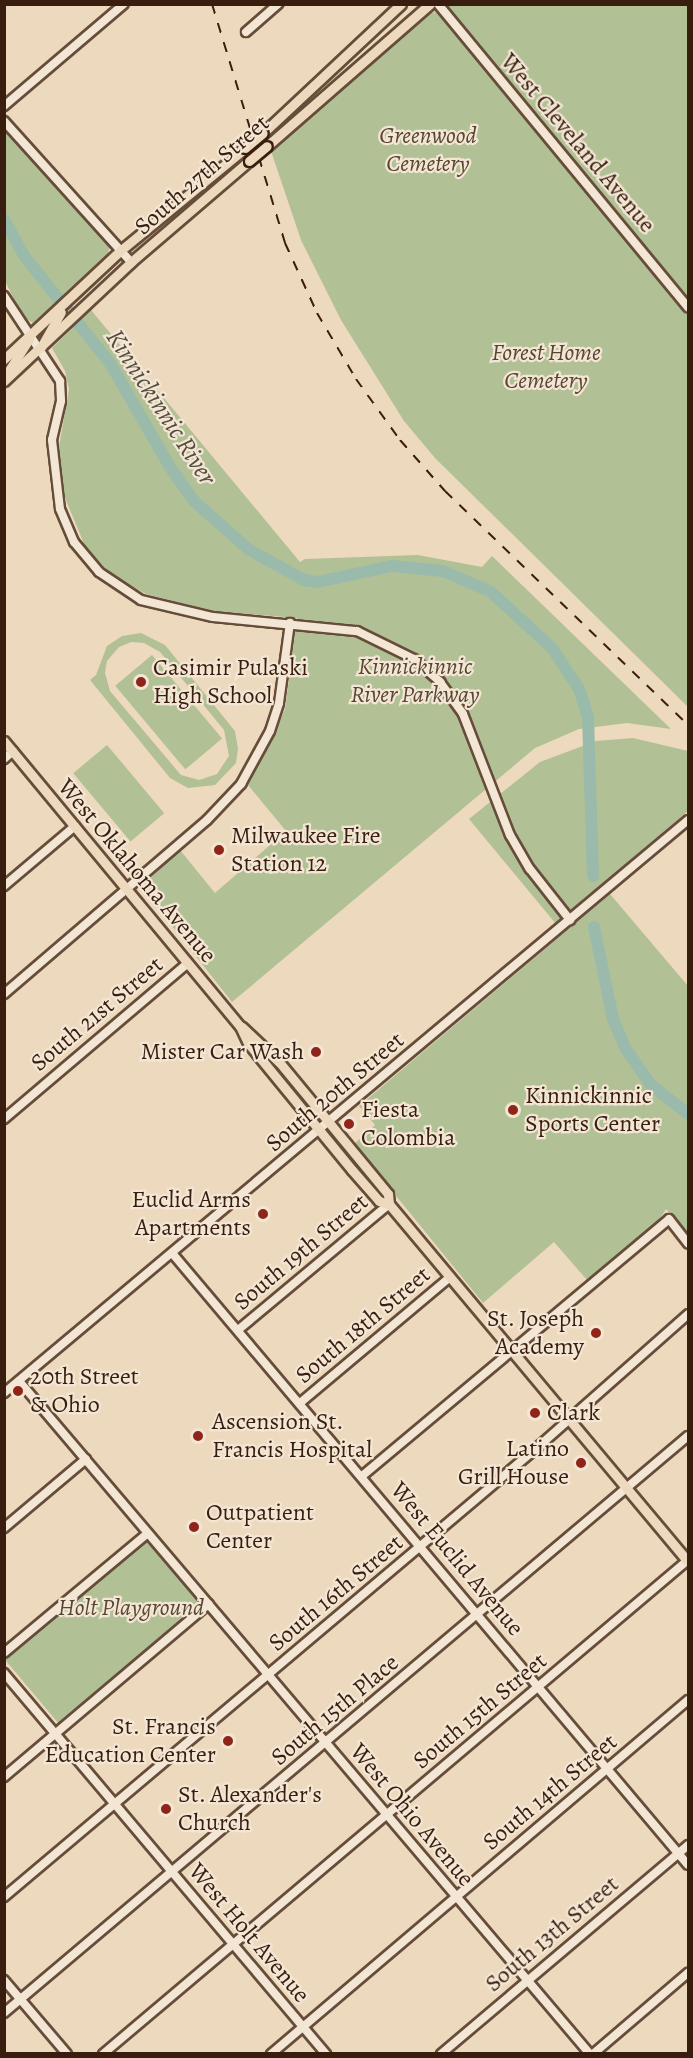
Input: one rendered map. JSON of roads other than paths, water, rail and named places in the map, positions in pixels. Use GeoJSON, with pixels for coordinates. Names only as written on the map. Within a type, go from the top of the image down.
{"type":"FeatureCollection","features":[{"type":"Feature","properties":{"kind":"main road","name":"South 27th Street"},"geometry":{"type":"LineString","coordinates":[[4,381],[40,349],[51,326],[78,291],[121,250],[263,133],[401,4]]}},
{"type":"Feature","properties":{"kind":"main road","name":"South 27th Street"},"geometry":{"type":"LineString","coordinates":[[4,360],[29,336],[51,326],[92,300],[131,262],[430,4]]}},
{"type":"Feature","properties":{"kind":"main road"},"geometry":{"type":"LineString","coordinates":[[4,377],[29,336]]}},
{"type":"Feature","properties":{"kind":"main road","name":"West Oklahoma Avenue"},"geometry":{"type":"LineString","coordinates":[[4,741],[240,1026],[248,1043],[279,1082],[379,1201],[389,1204],[688,1561]]}},
{"type":"Feature","properties":{"kind":"main road","name":"West Oklahoma Avenue"},"geometry":{"type":"LineString","coordinates":[[240,1026],[256,1036],[289,1074],[388,1194],[389,1204]]}},
{"type":"Feature","properties":{"kind":"main road"},"geometry":{"type":"LineString","coordinates":[[279,1082],[289,1074]]}},
{"type":"Feature","properties":{"kind":"street"},"geometry":{"type":"LineString","coordinates":[[4,106],[124,4]]}},
{"type":"Feature","properties":{"kind":"street"},"geometry":{"type":"LineString","coordinates":[[246,32],[278,4]]}},
{"type":"Feature","properties":{"kind":"street","name":"West Cleveland Avenue"},"geometry":{"type":"LineString","coordinates":[[438,4],[688,307]]}},
{"type":"Feature","properties":{"kind":"street"},"geometry":{"type":"LineString","coordinates":[[4,120],[131,262]]}},
{"type":"Feature","properties":{"kind":"street"},"geometry":{"type":"LineString","coordinates":[[4,296],[29,336],[57,372],[62,391],[52,440],[60,509],[74,542],[99,573],[141,600],[191,613],[329,625],[383,640],[414,659],[440,682],[473,733],[515,844],[570,920]]}},
{"type":"Feature","properties":{"kind":"street"},"geometry":{"type":"LineString","coordinates":[[4,994],[222,805],[254,764],[279,703],[290,623]]}},
{"type":"Feature","properties":{"kind":"street"},"geometry":{"type":"LineString","coordinates":[[4,759],[13,751]]}},
{"type":"Feature","properties":{"kind":"street","name":"South 20th Street"},"geometry":{"type":"LineString","coordinates":[[4,1393],[320,1131],[688,820]]}},
{"type":"Feature","properties":{"kind":"street"},"geometry":{"type":"LineString","coordinates":[[4,886],[75,826]]}},
{"type":"Feature","properties":{"kind":"street","name":"South 21st Street"},"geometry":{"type":"LineString","coordinates":[[4,1119],[188,963]]}},
{"type":"Feature","properties":{"kind":"street","name":"South 19th Street"},"geometry":{"type":"LineString","coordinates":[[238,1330],[389,1204]]}},
{"type":"Feature","properties":{"kind":"street"},"geometry":{"type":"LineString","coordinates":[[362,1476],[669,1219],[688,1243]]}},
{"type":"Feature","properties":{"kind":"street","name":"West Euclid Avenue"},"geometry":{"type":"LineString","coordinates":[[172,1253],[688,1865]]}},
{"type":"Feature","properties":{"kind":"street","name":"South 18th Street"},"geometry":{"type":"LineString","coordinates":[[300,1403],[450,1277]]}},
{"type":"Feature","properties":{"kind":"street","name":"South 16th Street"},"geometry":{"type":"LineString","coordinates":[[4,1897],[421,1546],[688,1314]]}},
{"type":"Feature","properties":{"kind":"street","name":"West Ohio Avenue"},"geometry":{"type":"LineString","coordinates":[[19,1381],[526,1981],[592,2054]]}},
{"type":"Feature","properties":{"kind":"street","name":"South 15th Place"},"geometry":{"type":"LineString","coordinates":[[4,2013],[688,1436]]}},
{"type":"Feature","properties":{"kind":"street"},"geometry":{"type":"LineString","coordinates":[[4,1528],[86,1459]]}},
{"type":"Feature","properties":{"kind":"street"},"geometry":{"type":"LineString","coordinates":[[4,1653],[147,1533]]}},
{"type":"Feature","properties":{"kind":"street","name":"South 15th Street"},"geometry":{"type":"LineString","coordinates":[[103,2054],[688,1561]]}},
{"type":"Feature","properties":{"kind":"street"},"geometry":{"type":"LineString","coordinates":[[4,1777],[209,1604]]}},
{"type":"Feature","properties":{"kind":"street","name":"West Holt Avenue"},"geometry":{"type":"LineString","coordinates":[[4,1673],[326,2054]]}},
{"type":"Feature","properties":{"kind":"street","name":"South 14th Street"},"geometry":{"type":"LineString","coordinates":[[271,2054],[688,1700]]}},
{"type":"Feature","properties":{"kind":"street","name":"South 13th Street"},"geometry":{"type":"LineString","coordinates":[[441,2054],[688,1845]]}},
{"type":"Feature","properties":{"kind":"street"},"geometry":{"type":"LineString","coordinates":[[592,2054],[688,1973]]}},
{"type":"Feature","properties":{"kind":"street"},"geometry":{"type":"LineString","coordinates":[[4,1980],[67,2054]]}},
{"type":"Feature","properties":{"kind":"waterway","name":"Kinnickinnic River"},"geometry":{"type":"LineString","coordinates":[[4,220],[25,257],[110,363],[170,467],[194,501],[248,549],[304,580],[318,582],[392,566],[443,571],[491,592],[552,648],[579,689],[588,717],[593,876]]}},
{"type":"Feature","properties":{"kind":"waterway","name":"Kinnickinnic River"},"geometry":{"type":"LineString","coordinates":[[594,927],[613,1019],[626,1049],[651,1085],[688,1114]]}},
{"type":"Feature","properties":{"kind":"railway"},"geometry":{"type":"LineString","coordinates":[[212,4],[285,243],[317,313],[356,379],[400,440],[445,491],[688,725]]}},
{"type":"Feature","properties":{"kind":"place","name":"Casimir Pulaski High School"},"geometry":{"type":"Point","coordinates":[141,682]}},
{"type":"Feature","properties":{"kind":"place","name":"Milwaukee Fire Station 12"},"geometry":{"type":"Point","coordinates":[219,850]}},
{"type":"Feature","properties":{"kind":"place","name":"Mister Car Wash"},"geometry":{"type":"Point","coordinates":[316,1052]}},
{"type":"Feature","properties":{"kind":"place","name":"Kinnickinnic Sports Center"},"geometry":{"type":"Point","coordinates":[513,1110]}},
{"type":"Feature","properties":{"kind":"place","name":"Fiesta Colombia"},"geometry":{"type":"Point","coordinates":[349,1124]}},
{"type":"Feature","properties":{"kind":"place","name":"Euclid Arms Apartments"},"geometry":{"type":"Point","coordinates":[263,1214]}},
{"type":"Feature","properties":{"kind":"place","name":"St. Joseph Academy"},"geometry":{"type":"Point","coordinates":[596,1333]}},
{"type":"Feature","properties":{"kind":"place","name":"20th Street & Ohio"},"geometry":{"type":"Point","coordinates":[18,1391]}},
{"type":"Feature","properties":{"kind":"place","name":"Clark"},"geometry":{"type":"Point","coordinates":[535,1413]}},
{"type":"Feature","properties":{"kind":"place","name":"Ascension St. Francis Hospital"},"geometry":{"type":"Point","coordinates":[198,1436]}},
{"type":"Feature","properties":{"kind":"place","name":"Latino Grill House"},"geometry":{"type":"Point","coordinates":[581,1463]}},
{"type":"Feature","properties":{"kind":"place","name":"Outpatient Center"},"geometry":{"type":"Point","coordinates":[194,1527]}},
{"type":"Feature","properties":{"kind":"place","name":"St. Francis Education Center"},"geometry":{"type":"Point","coordinates":[228,1741]}},
{"type":"Feature","properties":{"kind":"place","name":"St. Alexander's Church"},"geometry":{"type":"Point","coordinates":[166,1809]}},
{"type":"Feature","properties":{"kind":"park label","name":"Greenwood Cemetery"},"geometry":{"type":"Point","coordinates":[428,150]}},
{"type":"Feature","properties":{"kind":"park label","name":"Forest Home Cemetery"},"geometry":{"type":"Point","coordinates":[546,367]}},
{"type":"Feature","properties":{"kind":"park label","name":"Kinnickinnic River Parkway"},"geometry":{"type":"Point","coordinates":[415,681]}},
{"type":"Feature","properties":{"kind":"park label","name":"Holt Playground"},"geometry":{"type":"Point","coordinates":[131,1608]}}]}
